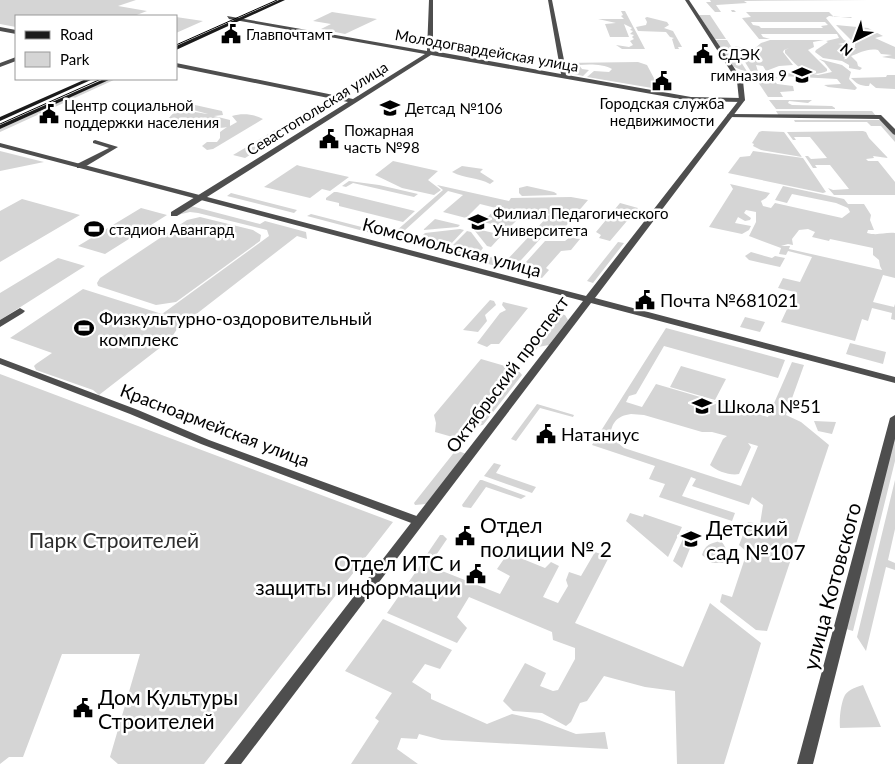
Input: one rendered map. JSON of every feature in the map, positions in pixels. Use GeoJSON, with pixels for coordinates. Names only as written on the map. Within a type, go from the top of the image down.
{"type":"FeatureCollection","features":[{"type":"Feature","properties":{"kind":"main road"},"geometry":{"type":"LineString","coordinates":[[178,40],[268,0]]}},
{"type":"Feature","properties":{"kind":"main road"},"geometry":{"type":"LineString","coordinates":[[178,47],[283,0]]}},
{"type":"Feature","properties":{"kind":"main road"},"geometry":{"type":"LineString","coordinates":[[0,119],[88,80]]}},
{"type":"Feature","properties":{"kind":"main road"},"geometry":{"type":"LineString","coordinates":[[0,127],[106,80]]}},
{"type":"Feature","properties":{"kind":"street"},"geometry":{"type":"LineString","coordinates":[[430,53],[431,0]]}},
{"type":"Feature","properties":{"kind":"street"},"geometry":{"type":"LineString","coordinates":[[550,0],[564,77]]}},
{"type":"Feature","properties":{"kind":"street"},"geometry":{"type":"LineString","coordinates":[[687,0],[740,81],[742,100]]}},
{"type":"Feature","properties":{"kind":"street","name":"Молодогвардейская улица"},"geometry":{"type":"LineString","coordinates":[[230,17],[691,99],[742,100]]}},
{"type":"Feature","properties":{"kind":"street"},"geometry":{"type":"LineString","coordinates":[[0,29],[15,32]]}},
{"type":"Feature","properties":{"kind":"street","name":"Севастопольская улица"},"geometry":{"type":"LineString","coordinates":[[174,214],[430,53]]}},
{"type":"Feature","properties":{"kind":"street"},"geometry":{"type":"LineString","coordinates":[[0,65],[15,59]]}},
{"type":"Feature","properties":{"kind":"street"},"geometry":{"type":"LineString","coordinates":[[178,65],[354,101]]}},
{"type":"Feature","properties":{"kind":"street","name":"Октябрьский проспект"},"geometry":{"type":"LineString","coordinates":[[232,764],[742,100]]}},
{"type":"Feature","properties":{"kind":"street"},"geometry":{"type":"LineString","coordinates":[[729,116],[881,117],[895,132]]}},
{"type":"Feature","properties":{"kind":"street"},"geometry":{"type":"LineString","coordinates":[[80,166],[115,148],[95,142]]}},
{"type":"Feature","properties":{"kind":"street","name":"Комсомольская улица"},"geometry":{"type":"LineString","coordinates":[[0,145],[895,380]]}},
{"type":"Feature","properties":{"kind":"street"},"geometry":{"type":"LineString","coordinates":[[0,324],[20,311]]}},
{"type":"Feature","properties":{"kind":"street","name":"Красноармейская улица"},"geometry":{"type":"LineString","coordinates":[[0,361],[134,412],[205,442],[418,521]]}},
{"type":"Feature","properties":{"kind":"street","name":"улица Котовского"},"geometry":{"type":"LineString","coordinates":[[805,764],[895,418]]}},
{"type":"Feature","properties":{"kind":"green space"},"geometry":{"type":"Polygon","coordinates":[[[0,0],[136,0],[118,6],[147,11],[137,15],[15,15],[15,27],[0,24],[0,0]]]}},
{"type":"Feature","properties":{"kind":"green space"},"geometry":{"type":"Polygon","coordinates":[[[710,0],[870,0],[744,1],[747,3],[716,5],[721,12],[715,12],[706,2],[711,2],[710,0]]]}},
{"type":"Feature","properties":{"kind":"green space"},"geometry":{"type":"Polygon","coordinates":[[[621,11],[625,11],[645,49],[622,49],[616,45],[629,47],[633,45],[630,41],[634,39],[632,37],[634,35],[630,34],[633,31],[630,30],[632,28],[624,24],[629,37],[610,37],[605,24],[616,23],[598,19],[624,19],[621,16],[623,15],[621,11]]]}},
{"type":"Feature","properties":{"kind":"green space"},"geometry":{"type":"Polygon","coordinates":[[[332,12],[377,19],[345,34],[321,29],[331,24],[313,21],[332,12]]]}},
{"type":"Feature","properties":{"kind":"green space"},"geometry":{"type":"Polygon","coordinates":[[[746,12],[829,12],[833,16],[826,18],[844,40],[849,42],[838,44],[855,47],[855,44],[836,25],[868,28],[883,36],[875,38],[895,47],[895,59],[882,57],[892,55],[881,54],[878,50],[867,50],[851,56],[858,66],[862,68],[860,70],[849,68],[849,65],[842,61],[823,58],[815,52],[828,42],[826,41],[839,38],[837,34],[761,34],[763,37],[770,39],[759,39],[742,18],[751,17],[746,12]],[[751,22],[753,25],[761,28],[823,28],[821,26],[828,25],[825,22],[751,22]]]}},
{"type":"Feature","properties":{"kind":"green space"},"geometry":{"type":"Polygon","coordinates":[[[699,15],[710,15],[726,39],[715,39],[699,15]]]}},
{"type":"Feature","properties":{"kind":"green space"},"geometry":{"type":"Polygon","coordinates":[[[178,17],[203,21],[178,32],[178,17]]]}},
{"type":"Feature","properties":{"kind":"green space"},"geometry":{"type":"Polygon","coordinates":[[[645,18],[667,22],[669,25],[664,28],[673,31],[682,47],[675,49],[672,39],[674,38],[670,37],[666,32],[638,31],[636,27],[646,25],[645,18]]]}},
{"type":"Feature","properties":{"kind":"green space"},"geometry":{"type":"Polygon","coordinates":[[[716,40],[727,40],[748,73],[732,66],[716,40]]]}},
{"type":"Feature","properties":{"kind":"green space"},"geometry":{"type":"Polygon","coordinates":[[[770,40],[824,40],[813,42],[814,47],[808,50],[827,71],[814,74],[803,70],[785,53],[785,50],[789,48],[784,50],[783,52],[793,65],[779,66],[766,71],[763,66],[756,65],[759,75],[753,75],[735,46],[753,50],[761,43],[770,40]]]}},
{"type":"Feature","properties":{"kind":"green space"},"geometry":{"type":"Polygon","coordinates":[[[819,59],[842,65],[851,72],[849,79],[857,88],[855,90],[824,85],[841,84],[837,79],[781,76],[794,70],[818,75],[832,72],[819,59]]]}},
{"type":"Feature","properties":{"kind":"green space"},"geometry":{"type":"Polygon","coordinates":[[[638,62],[647,65],[656,82],[652,88],[587,77],[594,71],[609,72],[612,69],[605,66],[579,65],[582,69],[589,70],[583,76],[565,72],[563,63],[638,62]]]}},
{"type":"Feature","properties":{"kind":"green space"},"geometry":{"type":"Polygon","coordinates":[[[770,75],[778,78],[773,79],[777,84],[793,86],[794,91],[780,92],[783,97],[768,97],[758,82],[760,77],[770,75]]]}},
{"type":"Feature","properties":{"kind":"green space"},"geometry":{"type":"Polygon","coordinates":[[[887,75],[895,75],[895,89],[876,88],[870,83],[869,86],[861,85],[851,78],[886,77],[887,75]]]}},
{"type":"Feature","properties":{"kind":"green space"},"geometry":{"type":"Polygon","coordinates":[[[108,80],[114,80],[0,132],[0,129],[108,80]]]}},
{"type":"Feature","properties":{"kind":"green space"},"geometry":{"type":"Polygon","coordinates":[[[769,100],[812,100],[808,103],[789,101],[788,103],[792,105],[832,106],[835,109],[776,109],[769,100]]]}},
{"type":"Feature","properties":{"kind":"green space"},"geometry":{"type":"Polygon","coordinates":[[[195,105],[222,111],[223,115],[214,116],[230,120],[230,126],[237,122],[232,116],[236,115],[252,115],[263,119],[213,149],[207,150],[202,146],[207,142],[217,142],[220,138],[220,132],[227,127],[197,127],[169,118],[172,114],[182,111],[208,114],[186,108],[187,106],[195,105]]]}},
{"type":"Feature","properties":{"kind":"green space"},"geometry":{"type":"Polygon","coordinates":[[[776,111],[872,111],[876,116],[779,116],[776,111]]]}},
{"type":"Feature","properties":{"kind":"green space"},"geometry":{"type":"Polygon","coordinates":[[[794,120],[882,120],[895,135],[895,142],[881,126],[871,126],[867,122],[795,122],[794,120]]]}},
{"type":"Feature","properties":{"kind":"green space"},"geometry":{"type":"Polygon","coordinates":[[[277,129],[289,131],[245,158],[233,155],[277,129]]]}},
{"type":"Feature","properties":{"kind":"green space"},"geometry":{"type":"Polygon","coordinates":[[[759,132],[784,132],[802,157],[761,150],[753,146],[754,144],[752,143],[759,132]]]}},
{"type":"Feature","properties":{"kind":"green space"},"geometry":{"type":"Polygon","coordinates":[[[787,132],[866,132],[869,138],[888,158],[873,156],[874,158],[866,159],[868,161],[878,161],[895,182],[895,195],[834,195],[828,188],[833,190],[849,189],[830,165],[815,165],[817,168],[813,168],[805,156],[811,159],[827,158],[810,137],[794,137],[796,140],[793,140],[787,132]]]}},
{"type":"Feature","properties":{"kind":"green space"},"geometry":{"type":"Polygon","coordinates":[[[0,151],[44,162],[0,171],[0,151]]]}},
{"type":"Feature","properties":{"kind":"green space"},"geometry":{"type":"Polygon","coordinates":[[[753,151],[803,158],[826,192],[823,193],[728,173],[740,157],[750,156],[753,151]]]}},
{"type":"Feature","properties":{"kind":"green space"},"geometry":{"type":"Polygon","coordinates":[[[393,161],[438,171],[428,180],[441,190],[434,195],[402,188],[375,175],[393,161]]]}},
{"type":"Feature","properties":{"kind":"green space"},"geometry":{"type":"Polygon","coordinates":[[[297,165],[349,177],[330,191],[322,189],[310,198],[264,187],[297,165]]]}},
{"type":"Feature","properties":{"kind":"green space"},"geometry":{"type":"Polygon","coordinates":[[[462,166],[483,169],[480,172],[494,181],[490,184],[452,172],[462,166]]]}},
{"type":"Feature","properties":{"kind":"green space"},"geometry":{"type":"Polygon","coordinates":[[[349,181],[379,185],[418,194],[414,197],[353,183],[346,187],[342,186],[349,181]]]}},
{"type":"Feature","properties":{"kind":"green space"},"geometry":{"type":"Polygon","coordinates":[[[730,184],[770,193],[761,201],[763,206],[771,208],[775,203],[842,218],[850,212],[848,208],[836,203],[792,194],[787,203],[775,200],[783,186],[844,199],[848,204],[864,204],[871,215],[870,220],[874,230],[868,230],[867,233],[895,233],[895,278],[883,275],[873,302],[894,307],[895,304],[895,320],[891,319],[892,313],[872,308],[868,321],[862,319],[855,341],[781,322],[795,292],[778,288],[783,278],[800,282],[812,257],[788,251],[786,255],[779,254],[781,248],[749,236],[756,222],[756,212],[746,210],[744,213],[751,218],[750,220],[745,221],[738,217],[735,223],[751,226],[749,230],[742,234],[709,227],[733,189],[730,184]],[[808,229],[799,230],[792,239],[793,245],[781,246],[790,246],[789,249],[882,270],[879,260],[873,255],[873,248],[812,237],[815,232],[808,229]]]}},
{"type":"Feature","properties":{"kind":"green space"},"geometry":{"type":"Polygon","coordinates":[[[437,185],[509,201],[511,198],[571,197],[588,200],[560,233],[542,237],[512,270],[445,253],[451,247],[506,261],[550,214],[528,209],[509,228],[483,222],[496,208],[480,204],[466,218],[443,212],[463,195],[448,191],[404,231],[416,234],[413,238],[448,247],[442,252],[388,238],[443,190],[437,185]]]}},
{"type":"Feature","properties":{"kind":"green space"},"geometry":{"type":"Polygon","coordinates":[[[527,186],[557,194],[522,196],[519,193],[519,188],[527,186]]]}},
{"type":"Feature","properties":{"kind":"green space"},"geometry":{"type":"Polygon","coordinates":[[[334,192],[415,211],[403,222],[339,206],[339,203],[326,200],[334,192]]]}},
{"type":"Feature","properties":{"kind":"green space"},"geometry":{"type":"Polygon","coordinates":[[[231,193],[297,210],[294,213],[227,196],[231,193]]]}},
{"type":"Feature","properties":{"kind":"green space"},"geometry":{"type":"Polygon","coordinates":[[[22,199],[80,215],[0,262],[0,211],[22,199]]]}},
{"type":"Feature","properties":{"kind":"green space"},"geometry":{"type":"Polygon","coordinates":[[[620,203],[638,208],[610,241],[599,238],[601,235],[596,232],[620,203]]]}},
{"type":"Feature","properties":{"kind":"green space"},"geometry":{"type":"Polygon","coordinates":[[[191,206],[260,224],[265,221],[306,232],[307,239],[297,236],[177,329],[170,340],[99,395],[93,390],[36,370],[34,366],[52,353],[10,338],[83,289],[162,314],[269,236],[267,230],[198,213],[190,212],[177,215],[191,206]]]}},
{"type":"Feature","properties":{"kind":"green space"},"geometry":{"type":"Polygon","coordinates":[[[141,208],[167,215],[105,254],[78,246],[141,208]]]}},
{"type":"Feature","properties":{"kind":"green space"},"geometry":{"type":"Polygon","coordinates":[[[311,214],[389,234],[386,237],[307,216],[311,214]]]}},
{"type":"Feature","properties":{"kind":"green space"},"geometry":{"type":"Polygon","coordinates":[[[200,217],[253,230],[261,235],[260,241],[176,302],[156,305],[98,286],[97,283],[100,278],[187,220],[200,217]]]}},
{"type":"Feature","properties":{"kind":"green space"},"geometry":{"type":"Polygon","coordinates":[[[435,219],[460,225],[458,227],[423,230],[435,219]]]}},
{"type":"Feature","properties":{"kind":"green space"},"geometry":{"type":"Polygon","coordinates":[[[477,229],[502,235],[491,247],[487,246],[475,231],[477,229]]]}},
{"type":"Feature","properties":{"kind":"green space"},"geometry":{"type":"Polygon","coordinates":[[[464,230],[450,245],[421,237],[425,233],[464,230]]]}},
{"type":"Feature","properties":{"kind":"green space"},"geometry":{"type":"Polygon","coordinates":[[[467,231],[471,232],[483,248],[480,252],[453,245],[467,231]]]}},
{"type":"Feature","properties":{"kind":"green space"},"geometry":{"type":"Polygon","coordinates":[[[570,237],[580,239],[571,250],[561,251],[546,268],[549,270],[542,278],[517,272],[545,241],[565,241],[570,237]]]}},
{"type":"Feature","properties":{"kind":"green space"},"geometry":{"type":"Polygon","coordinates":[[[618,242],[624,243],[593,283],[587,281],[618,242]]]}},
{"type":"Feature","properties":{"kind":"green space"},"geometry":{"type":"Polygon","coordinates":[[[751,252],[772,258],[775,256],[785,258],[780,267],[749,260],[745,256],[751,252]]]}},
{"type":"Feature","properties":{"kind":"green space"},"geometry":{"type":"Polygon","coordinates":[[[58,258],[85,266],[0,320],[0,293],[58,258]]]}},
{"type":"Feature","properties":{"kind":"green space"},"geometry":{"type":"Polygon","coordinates":[[[490,300],[494,301],[496,305],[485,315],[487,321],[478,332],[463,330],[490,300]]]}},
{"type":"Feature","properties":{"kind":"green space"},"geometry":{"type":"Polygon","coordinates":[[[503,302],[528,308],[499,344],[491,344],[487,347],[477,343],[500,313],[506,310],[502,305],[503,302]]]}},
{"type":"Feature","properties":{"kind":"green space"},"geometry":{"type":"Polygon","coordinates":[[[559,314],[565,315],[568,320],[549,345],[538,347],[530,357],[527,356],[559,314]]]}},
{"type":"Feature","properties":{"kind":"green space"},"geometry":{"type":"Polygon","coordinates":[[[745,317],[765,322],[760,332],[740,327],[745,317]]]}},
{"type":"Feature","properties":{"kind":"green space"},"geometry":{"type":"Polygon","coordinates":[[[666,328],[785,360],[778,378],[664,346],[636,394],[629,396],[626,402],[642,407],[656,384],[768,417],[792,362],[804,365],[786,415],[801,422],[829,445],[767,631],[756,630],[720,602],[722,594],[732,597],[747,552],[739,545],[748,522],[760,524],[763,505],[752,497],[749,505],[692,486],[696,479],[691,477],[682,496],[735,513],[732,521],[659,497],[665,484],[649,479],[655,466],[592,445],[666,328]],[[631,414],[622,416],[614,423],[610,436],[624,448],[741,486],[758,446],[748,443],[751,447],[739,474],[724,472],[710,465],[723,439],[727,436],[712,432],[702,432],[644,415],[631,414]]]}},
{"type":"Feature","properties":{"kind":"green space"},"geometry":{"type":"Polygon","coordinates":[[[850,343],[886,352],[883,364],[846,354],[850,343]]]}},
{"type":"Feature","properties":{"kind":"green space"},"geometry":{"type":"Polygon","coordinates":[[[481,359],[505,366],[507,373],[456,438],[435,432],[436,423],[434,415],[481,359]]]}},
{"type":"Feature","properties":{"kind":"green space"},"geometry":{"type":"Polygon","coordinates":[[[681,366],[726,379],[715,400],[670,387],[681,366]]]}},
{"type":"Feature","properties":{"kind":"green space"},"geometry":{"type":"Polygon","coordinates":[[[518,370],[522,375],[483,425],[477,426],[470,432],[518,370]]]}},
{"type":"Feature","properties":{"kind":"green space","name":"Парк Строителей"},"geometry":{"type":"Polygon","coordinates":[[[0,374],[393,522],[204,764],[118,764],[110,757],[140,654],[62,654],[23,757],[9,757],[0,764],[0,374]]]}},
{"type":"Feature","properties":{"kind":"green space"},"geometry":{"type":"Polygon","coordinates":[[[537,404],[574,415],[573,417],[540,408],[516,441],[511,439],[537,404]]]}},
{"type":"Feature","properties":{"kind":"green space"},"geometry":{"type":"Polygon","coordinates":[[[814,421],[836,422],[832,434],[818,431],[814,421]]]}},
{"type":"Feature","properties":{"kind":"green space"},"geometry":{"type":"Polygon","coordinates":[[[895,434],[895,461],[853,631],[846,629],[895,434]]]}},
{"type":"Feature","properties":{"kind":"green space"},"geometry":{"type":"Polygon","coordinates":[[[456,450],[466,454],[426,504],[415,505],[414,503],[456,450]]]}},
{"type":"Feature","properties":{"kind":"green space"},"geometry":{"type":"Polygon","coordinates":[[[494,463],[501,465],[496,473],[536,487],[532,493],[484,476],[494,463]]]}},
{"type":"Feature","properties":{"kind":"green space"},"geometry":{"type":"Polygon","coordinates":[[[480,480],[526,496],[521,499],[486,487],[471,508],[463,507],[462,505],[480,480]]]}},
{"type":"Feature","properties":{"kind":"green space"},"geometry":{"type":"Polygon","coordinates":[[[895,480],[895,529],[888,560],[895,563],[895,570],[886,567],[866,651],[857,637],[895,480]]]}},
{"type":"Feature","properties":{"kind":"green space"},"geometry":{"type":"Polygon","coordinates":[[[630,513],[643,517],[644,514],[682,527],[668,557],[626,521],[630,513]]]}},
{"type":"Feature","properties":{"kind":"green space"},"geometry":{"type":"Polygon","coordinates":[[[687,530],[700,534],[697,542],[693,541],[682,568],[673,561],[687,530]]]}},
{"type":"Feature","properties":{"kind":"green space"},"geometry":{"type":"Polygon","coordinates":[[[440,535],[447,539],[430,564],[425,563],[423,560],[440,535]]]}},
{"type":"Feature","properties":{"kind":"green space"},"geometry":{"type":"Polygon","coordinates":[[[721,541],[725,547],[725,560],[723,563],[712,563],[702,555],[703,552],[708,545],[721,541]]]}},
{"type":"Feature","properties":{"kind":"green space"},"geometry":{"type":"Polygon","coordinates":[[[595,552],[609,557],[575,623],[683,667],[710,603],[761,643],[724,764],[677,764],[675,691],[645,687],[604,676],[587,701],[580,703],[571,722],[566,726],[542,713],[513,711],[503,701],[525,663],[546,673],[540,686],[553,691],[558,690],[575,659],[575,648],[553,640],[552,632],[469,597],[457,617],[467,628],[457,643],[387,613],[422,563],[500,594],[510,576],[497,569],[508,553],[545,568],[551,562],[559,566],[543,597],[558,603],[568,586],[566,580],[569,572],[581,576],[595,552]]]}},
{"type":"Feature","properties":{"kind":"green space"},"geometry":{"type":"Polygon","coordinates":[[[383,619],[452,650],[440,669],[425,664],[412,682],[431,694],[431,699],[487,724],[512,714],[539,720],[576,734],[605,732],[608,749],[442,740],[419,734],[417,739],[401,738],[397,749],[418,764],[351,764],[379,721],[375,718],[392,693],[345,671],[383,619]]]}},
{"type":"Feature","properties":{"kind":"green space"},"geometry":{"type":"Polygon","coordinates":[[[863,685],[881,727],[840,728],[842,702],[845,695],[863,685]]]}},
{"type":"Feature","properties":{"kind":"tram line"},"geometry":{"type":"LineString","coordinates":[[178,44],[277,0]]}},
{"type":"Feature","properties":{"kind":"tram line"},"geometry":{"type":"LineString","coordinates":[[0,124],[99,80]]}},
{"type":"Feature","properties":{"kind":"place","name":"Главпочтамт"},"geometry":{"type":"Point","coordinates":[231,34]}},
{"type":"Feature","properties":{"kind":"place","name":"СДЭК"},"geometry":{"type":"Point","coordinates":[703,54]}},
{"type":"Feature","properties":{"kind":"place","name":"гимназия 9"},"geometry":{"type":"Point","coordinates":[802,75]}},
{"type":"Feature","properties":{"kind":"place","name":"Городская служба недвижимости"},"geometry":{"type":"Point","coordinates":[662,81]}},
{"type":"Feature","properties":{"kind":"place","name":"Детсад №106"},"geometry":{"type":"Point","coordinates":[390,108]}},
{"type":"Feature","properties":{"kind":"place","name":"Центр социальной поддержки населения"},"geometry":{"type":"Point","coordinates":[49,114]}},
{"type":"Feature","properties":{"kind":"place","name":"Пожарная часть №98"},"geometry":{"type":"Point","coordinates":[329,139]}},
{"type":"Feature","properties":{"kind":"place","name":"Филиал Педагогического Университета"},"geometry":{"type":"Point","coordinates":[478,222]}},
{"type":"Feature","properties":{"kind":"place","name":"стадион Авангард"},"geometry":{"type":"Point","coordinates":[94,229]}},
{"type":"Feature","properties":{"kind":"place","name":"Почта №681021"},"geometry":{"type":"Point","coordinates":[645,300]}},
{"type":"Feature","properties":{"kind":"place","name":"Физкультурно-оздоровительный комплекс"},"geometry":{"type":"Point","coordinates":[84,328]}},
{"type":"Feature","properties":{"kind":"place","name":"Школа №51"},"geometry":{"type":"Point","coordinates":[702,406]}},
{"type":"Feature","properties":{"kind":"place","name":"Натаниус"},"geometry":{"type":"Point","coordinates":[546,434]}},
{"type":"Feature","properties":{"kind":"place","name":"Отдел полиции № 2"},"geometry":{"type":"Point","coordinates":[465,536]}},
{"type":"Feature","properties":{"kind":"place","name":"Детский сад №107"},"geometry":{"type":"Point","coordinates":[691,539]}},
{"type":"Feature","properties":{"kind":"place","name":"Отдел ИТС и защиты информации"},"geometry":{"type":"Point","coordinates":[476,574]}},
{"type":"Feature","properties":{"kind":"place","name":"Дом Культуры Строителей"},"geometry":{"type":"Point","coordinates":[83,708]}}]}
